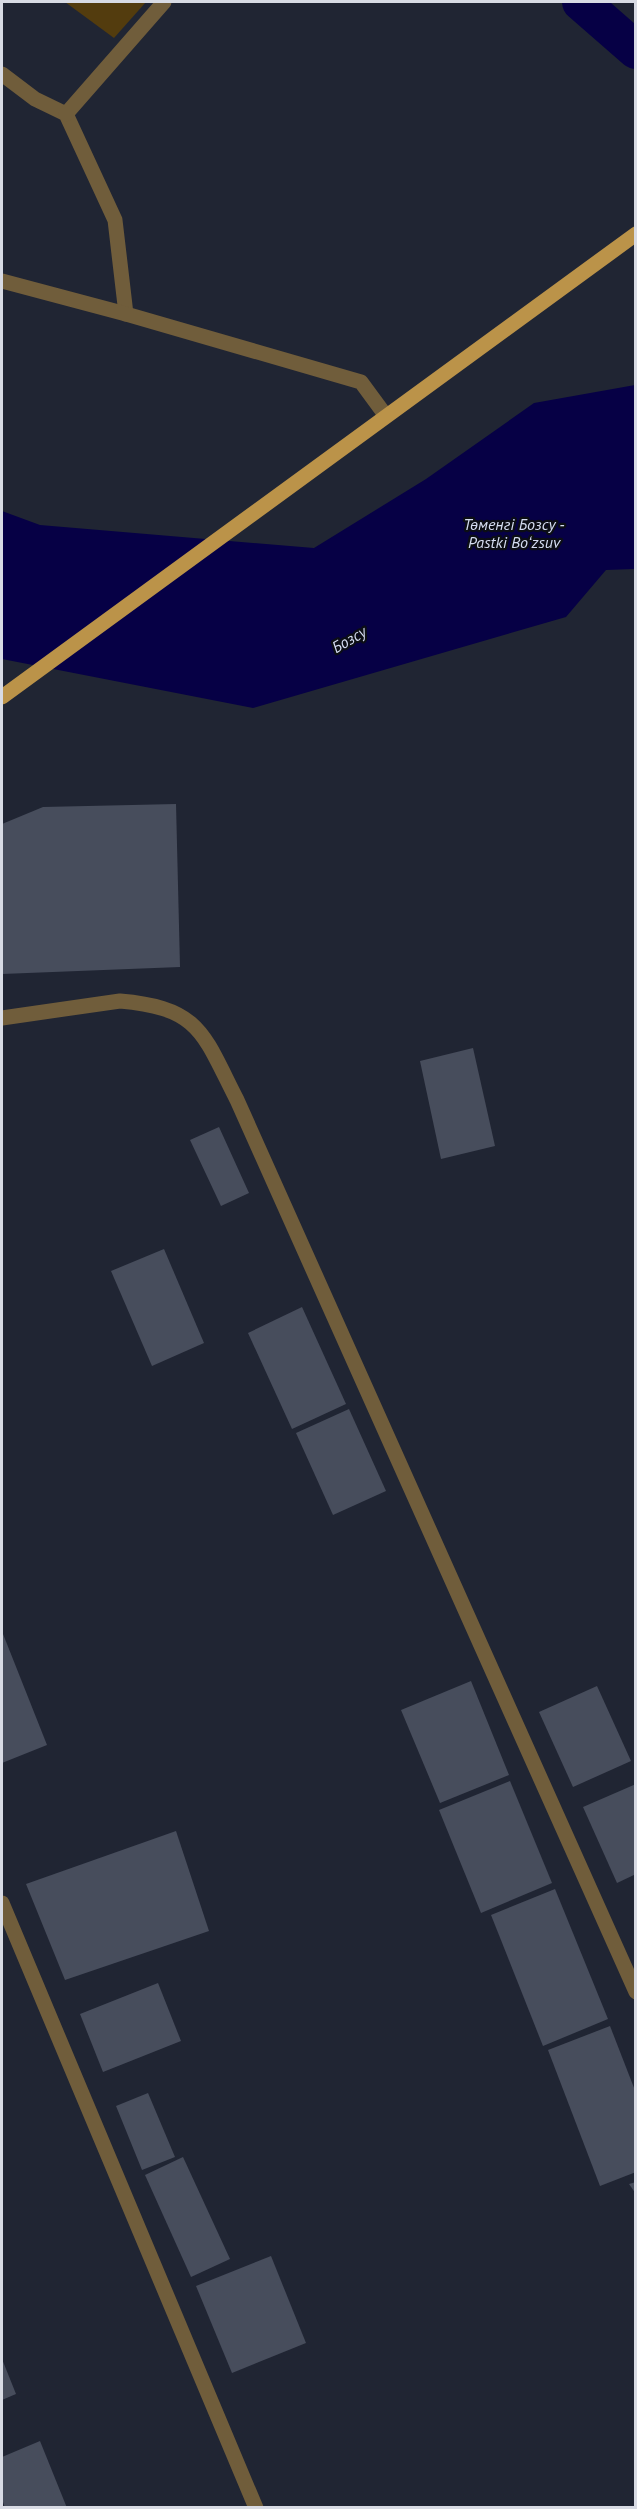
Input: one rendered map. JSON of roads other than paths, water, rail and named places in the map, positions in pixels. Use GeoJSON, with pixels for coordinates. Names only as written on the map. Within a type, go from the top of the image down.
{"type":"FeatureCollection","features":[{"type":"Feature","properties":{"kind":"main road"},"geometry":{"type":"LineString","coordinates":[[2,697],[635,234]]}},
{"type":"Feature","properties":{"kind":"street"},"geometry":{"type":"LineString","coordinates":[[66,114],[164,2]]}},
{"type":"Feature","properties":{"kind":"street"},"geometry":{"type":"LineString","coordinates":[[2,74],[35,99],[66,114],[115,219],[126,315]]}},
{"type":"Feature","properties":{"kind":"street"},"geometry":{"type":"LineString","coordinates":[[2,281],[361,382],[386,416]]}},
{"type":"Feature","properties":{"kind":"street"},"geometry":{"type":"LineString","coordinates":[[2,1018],[120,1001],[138,1003],[158,1006],[182,1015],[207,1041],[242,1110],[636,1992]]}},
{"type":"Feature","properties":{"kind":"street"},"geometry":{"type":"LineString","coordinates":[[2,1903],[256,2508]]}},
{"type":"Feature","properties":{"kind":"water","name":"Төменгі Бозсу - Pastki Boʻzsuv"},"geometry":{"type":"Polygon","coordinates":[[[635,385],[635,569],[606,570],[566,617],[253,708],[2,659],[2,511],[40,525],[314,548],[426,479],[534,403],[635,385]]]}},
{"type":"Feature","properties":{"kind":"waterway"},"geometry":{"type":"LineString","coordinates":[[581,2],[636,50]]}},
{"type":"Feature","properties":{"kind":"water label","name":"Бозсу"},"geometry":{"type":"Point","coordinates":[349,639]}}]}
